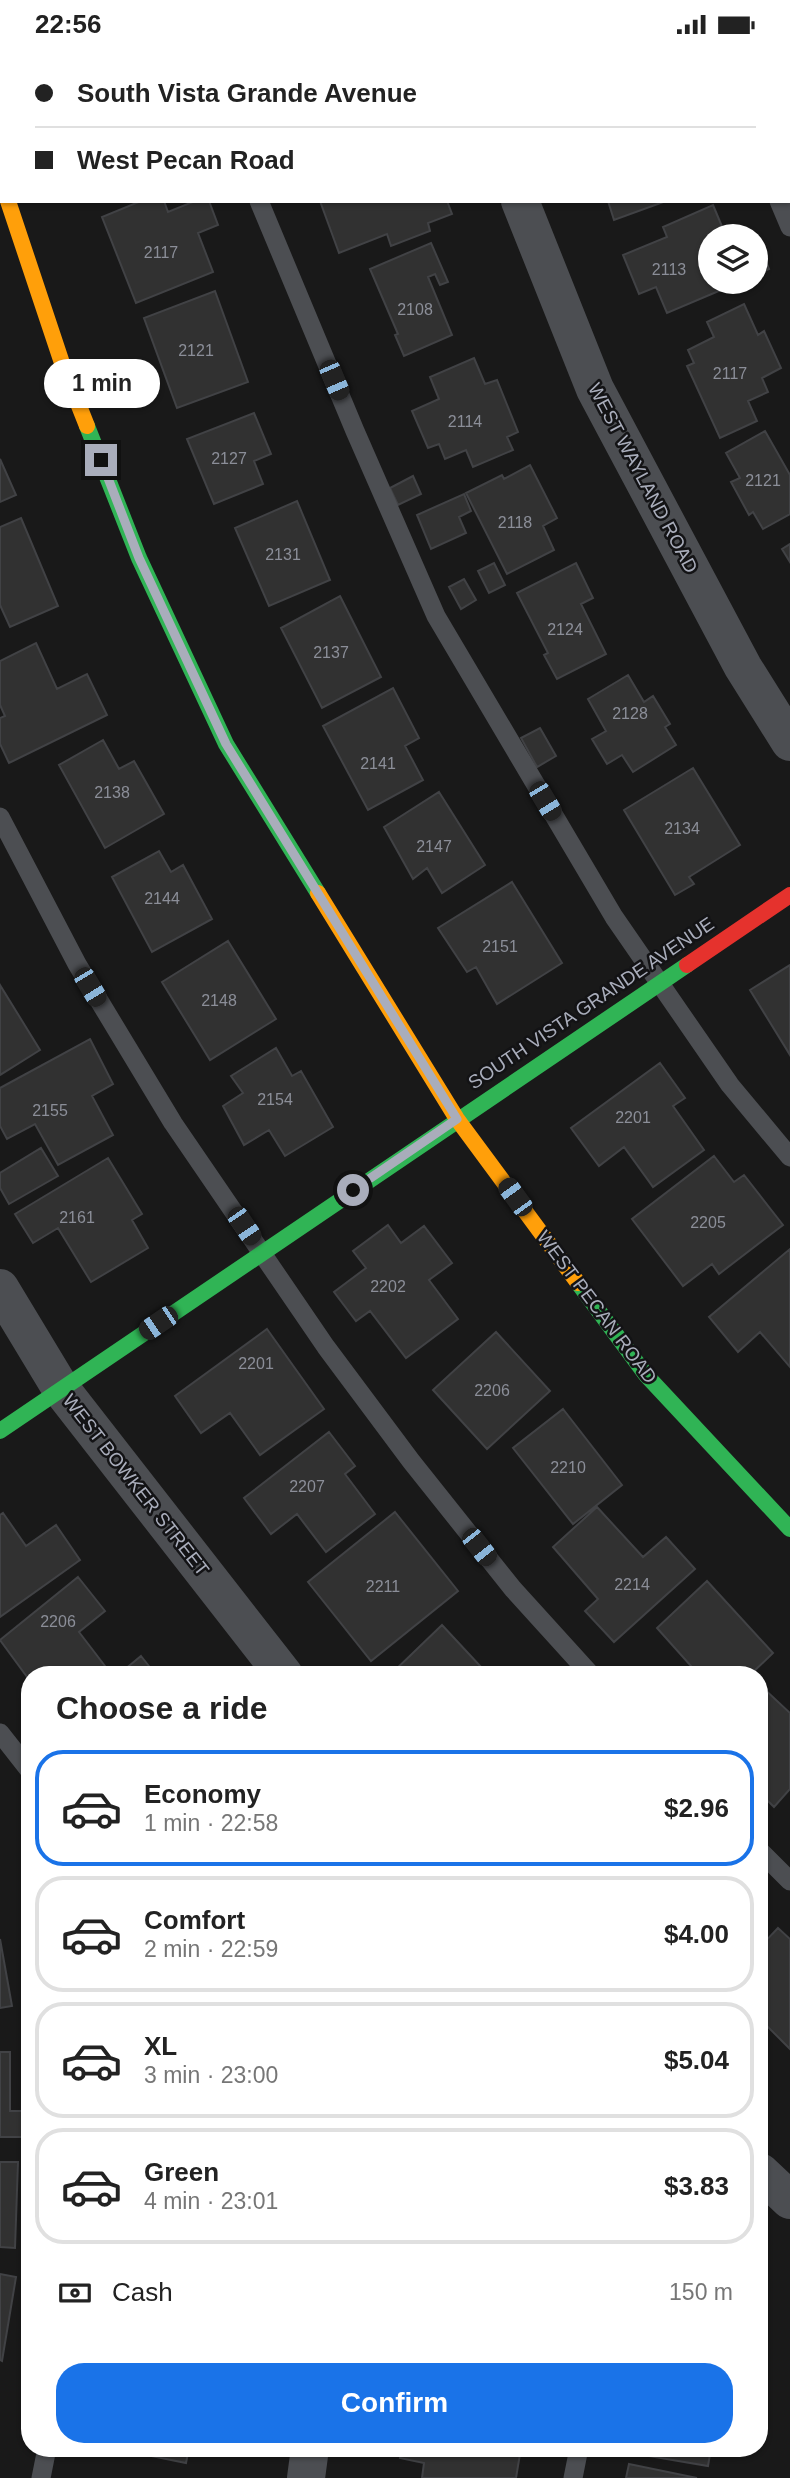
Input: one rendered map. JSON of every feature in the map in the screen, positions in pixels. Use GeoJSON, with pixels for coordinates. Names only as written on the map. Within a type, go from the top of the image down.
{"type":"FeatureCollection","features":[{"type":"Feature","properties":{"kind":"street","name":"WEST PECAN ROAD"},"geometry":{"type":"LineString","coordinates":[[9,203],[62,362],[134,545],[226,744],[457,1119],[646,1375],[790,1529]]}},
{"type":"Feature","properties":{"kind":"street","name":"WEST WAYLAND ROAD"},"geometry":{"type":"LineString","coordinates":[[521,203],[595,389],[743,667],[790,742]]}},
{"type":"Feature","properties":{"kind":"street","name":"SOUTH VISTA GRANDE AVENUE"},"geometry":{"type":"LineString","coordinates":[[0,1431],[790,895]]}},
{"type":"Feature","properties":{"kind":"street","name":"WEST BOWKER STREET"},"geometry":{"type":"LineString","coordinates":[[0,1288],[61,1389],[277,1666]]}},
{"type":"Feature","properties":{"kind":"street"},"geometry":{"type":"LineString","coordinates":[[768,2179],[790,2200]]}},
{"type":"Feature","properties":{"kind":"street"},"geometry":{"type":"LineString","coordinates":[[306,2478],[309,2457]]}},
{"type":"Feature","properties":{"kind":"lane"},"geometry":{"type":"LineString","coordinates":[[260,203],[436,616],[614,917],[730,1085],[790,1157]]}},
{"type":"Feature","properties":{"kind":"lane"},"geometry":{"type":"LineString","coordinates":[[780,203],[790,227]]}},
{"type":"Feature","properties":{"kind":"lane"},"geometry":{"type":"LineString","coordinates":[[0,817],[77,964],[173,1123],[326,1347],[411,1461],[513,1590],[583,1666]]}},
{"type":"Feature","properties":{"kind":"lane"},"geometry":{"type":"LineString","coordinates":[[0,1733],[21,1760]]}},
{"type":"Feature","properties":{"kind":"lane"},"geometry":{"type":"LineString","coordinates":[[768,1858],[790,1881]]}},
{"type":"Feature","properties":{"kind":"lane"},"geometry":{"type":"LineString","coordinates":[[41,2478],[45,2457]]}},
{"type":"Feature","properties":{"kind":"lane"},"geometry":{"type":"LineString","coordinates":[[573,2478],[577,2457]]}},
{"type":"Feature","properties":{"kind":"building"},"geometry":{"type":"Polygon","coordinates":[[[136,203],[165,203],[168,212],[190,203],[210,203],[218,225],[198,233],[213,272],[136,303],[102,217],[136,203]]]}},
{"type":"Feature","properties":{"kind":"building"},"geometry":{"type":"Polygon","coordinates":[[[321,203],[448,203],[452,214],[428,223],[430,231],[391,246],[387,234],[339,253],[321,203]]]}},
{"type":"Feature","properties":{"kind":"building"},"geometry":{"type":"Polygon","coordinates":[[[609,203],[661,203],[614,220],[609,203]]]}},
{"type":"Feature","properties":{"kind":"building"},"geometry":{"type":"Polygon","coordinates":[[[713,205],[721,224],[698,224],[698,294],[712,294],[667,313],[656,287],[639,294],[623,255],[667,237],[663,227],[713,205]]]}},
{"type":"Feature","properties":{"kind":"building"},"geometry":{"type":"Polygon","coordinates":[[[431,243],[448,282],[440,285],[435,274],[428,277],[452,335],[404,356],[395,335],[398,334],[370,269],[431,243]]]}},
{"type":"Feature","properties":{"kind":"building"},"geometry":{"type":"Polygon","coordinates":[[[215,291],[248,382],[177,408],[144,318],[215,291]]]}},
{"type":"Feature","properties":{"kind":"building"},"geometry":{"type":"Polygon","coordinates":[[[744,304],[758,335],[764,331],[781,368],[762,378],[768,392],[748,401],[757,421],[720,438],[687,366],[694,363],[688,350],[714,337],[707,322],[744,304]]]}},
{"type":"Feature","properties":{"kind":"building"},"geometry":{"type":"Polygon","coordinates":[[[474,358],[485,384],[497,380],[518,432],[507,437],[513,450],[473,467],[466,450],[445,459],[439,444],[428,448],[412,411],[439,399],[430,377],[474,358]]]}},
{"type":"Feature","properties":{"kind":"building"},"geometry":{"type":"Polygon","coordinates":[[[254,413],[271,454],[254,461],[263,484],[214,504],[187,439],[254,413]]]}},
{"type":"Feature","properties":{"kind":"building"},"geometry":{"type":"Polygon","coordinates":[[[765,431],[790,475],[790,514],[763,529],[753,512],[749,515],[731,482],[740,478],[726,453],[765,431]]]}},
{"type":"Feature","properties":{"kind":"building"},"geometry":{"type":"Polygon","coordinates":[[[0,459],[16,495],[0,502],[0,459]]]}},
{"type":"Feature","properties":{"kind":"building"},"geometry":{"type":"Polygon","coordinates":[[[530,465],[557,518],[543,526],[554,550],[507,574],[466,493],[502,475],[504,479],[530,465]]]}},
{"type":"Feature","properties":{"kind":"building"},"geometry":{"type":"Polygon","coordinates":[[[413,476],[421,494],[398,505],[390,488],[413,476]]]}},
{"type":"Feature","properties":{"kind":"building"},"geometry":{"type":"Polygon","coordinates":[[[464,494],[471,511],[459,517],[466,533],[431,549],[417,515],[464,494]]]}},
{"type":"Feature","properties":{"kind":"building"},"geometry":{"type":"Polygon","coordinates":[[[297,501],[330,580],[269,606],[235,528],[297,501]]]}},
{"type":"Feature","properties":{"kind":"building"},"geometry":{"type":"Polygon","coordinates":[[[21,518],[58,606],[10,627],[0,605],[0,527],[21,518]]]}},
{"type":"Feature","properties":{"kind":"building"},"geometry":{"type":"Polygon","coordinates":[[[790,544],[790,562],[782,549],[790,544]]]}},
{"type":"Feature","properties":{"kind":"building"},"geometry":{"type":"Polygon","coordinates":[[[494,563],[505,585],[489,593],[478,571],[494,563]]]}},
{"type":"Feature","properties":{"kind":"building"},"geometry":{"type":"Polygon","coordinates":[[[576,563],[593,598],[581,604],[606,654],[557,679],[544,655],[548,653],[517,593],[576,563]]]}},
{"type":"Feature","properties":{"kind":"building"},"geometry":{"type":"Polygon","coordinates":[[[464,579],[476,600],[461,609],[449,587],[464,579]]]}},
{"type":"Feature","properties":{"kind":"building"},"geometry":{"type":"Polygon","coordinates":[[[340,596],[381,677],[322,708],[281,628],[340,596]]]}},
{"type":"Feature","properties":{"kind":"building"},"geometry":{"type":"Polygon","coordinates":[[[36,643],[57,689],[87,674],[107,715],[9,763],[0,744],[0,718],[5,716],[0,705],[0,661],[36,643]]]}},
{"type":"Feature","properties":{"kind":"building"},"geometry":{"type":"Polygon","coordinates":[[[628,675],[644,702],[653,696],[670,724],[665,727],[676,745],[633,772],[622,755],[607,764],[592,739],[606,731],[588,699],[628,675]]]}},
{"type":"Feature","properties":{"kind":"building"},"geometry":{"type":"Polygon","coordinates":[[[393,688],[419,738],[405,746],[423,780],[368,810],[323,726],[393,688]]]}},
{"type":"Feature","properties":{"kind":"building"},"geometry":{"type":"Polygon","coordinates":[[[540,728],[556,756],[537,767],[521,738],[540,728]]]}},
{"type":"Feature","properties":{"kind":"building"},"geometry":{"type":"Polygon","coordinates":[[[103,740],[119,769],[134,761],[164,814],[105,848],[59,765],[103,740]]]}},
{"type":"Feature","properties":{"kind":"building"},"geometry":{"type":"Polygon","coordinates":[[[693,768],[740,845],[689,877],[694,884],[675,895],[624,810],[693,768]]]}},
{"type":"Feature","properties":{"kind":"building"},"geometry":{"type":"Polygon","coordinates":[[[439,792],[485,865],[442,893],[427,868],[413,879],[384,827],[439,792]]]}},
{"type":"Feature","properties":{"kind":"building"},"geometry":{"type":"Polygon","coordinates":[[[159,851],[171,872],[183,865],[212,919],[152,952],[112,877],[159,851]]]}},
{"type":"Feature","properties":{"kind":"building"},"geometry":{"type":"Polygon","coordinates":[[[512,882],[562,963],[497,1004],[476,967],[467,972],[438,928],[512,882]]]}},
{"type":"Feature","properties":{"kind":"building"},"geometry":{"type":"Polygon","coordinates":[[[228,941],[276,1019],[210,1060],[162,982],[228,941]]]}},
{"type":"Feature","properties":{"kind":"building"},"geometry":{"type":"Polygon","coordinates":[[[790,965],[790,1055],[750,990],[790,965]]]}},
{"type":"Feature","properties":{"kind":"building"},"geometry":{"type":"Polygon","coordinates":[[[0,985],[40,1050],[0,1075],[0,985]]]}},
{"type":"Feature","properties":{"kind":"building"},"geometry":{"type":"Polygon","coordinates":[[[90,1039],[113,1084],[92,1096],[113,1135],[58,1165],[35,1124],[7,1139],[0,1126],[0,1088],[90,1039]]]}},
{"type":"Feature","properties":{"kind":"building"},"geometry":{"type":"Polygon","coordinates":[[[276,1048],[292,1076],[301,1071],[333,1127],[285,1156],[269,1130],[244,1145],[223,1106],[243,1093],[231,1076],[276,1048]]]}},
{"type":"Feature","properties":{"kind":"building"},"geometry":{"type":"Polygon","coordinates":[[[660,1063],[685,1098],[673,1106],[704,1150],[653,1187],[624,1147],[599,1166],[571,1128],[660,1063]]]}},
{"type":"Feature","properties":{"kind":"building"},"geometry":{"type":"Polygon","coordinates":[[[41,1148],[58,1176],[9,1204],[0,1188],[0,1173],[41,1148]]]}},
{"type":"Feature","properties":{"kind":"building"},"geometry":{"type":"Polygon","coordinates":[[[714,1156],[734,1182],[744,1175],[783,1225],[719,1274],[712,1264],[683,1286],[632,1219],[714,1156]]]}},
{"type":"Feature","properties":{"kind":"building"},"geometry":{"type":"Polygon","coordinates":[[[108,1158],[142,1214],[132,1220],[148,1248],[91,1282],[58,1228],[33,1243],[15,1214],[108,1158]]]}},
{"type":"Feature","properties":{"kind":"building"},"geometry":{"type":"Polygon","coordinates":[[[388,1225],[401,1243],[424,1226],[452,1263],[429,1280],[458,1319],[406,1358],[370,1311],[356,1321],[334,1292],[366,1268],[353,1251],[388,1225]]]}},
{"type":"Feature","properties":{"kind":"building"},"geometry":{"type":"Polygon","coordinates":[[[790,1249],[790,1367],[760,1332],[738,1352],[709,1317],[790,1249]]]}},
{"type":"Feature","properties":{"kind":"building"},"geometry":{"type":"Polygon","coordinates":[[[267,1329],[324,1409],[260,1455],[230,1413],[201,1433],[175,1396],[267,1329]]]}},
{"type":"Feature","properties":{"kind":"building"},"geometry":{"type":"Polygon","coordinates":[[[496,1332],[550,1391],[487,1449],[433,1390],[496,1332]]]}},
{"type":"Feature","properties":{"kind":"building"},"geometry":{"type":"Polygon","coordinates":[[[563,1409],[622,1485],[573,1524],[513,1448],[563,1409]]]}},
{"type":"Feature","properties":{"kind":"building"},"geometry":{"type":"Polygon","coordinates":[[[329,1432],[355,1466],[345,1474],[375,1514],[326,1552],[297,1514],[271,1534],[244,1498],[329,1432]]]}},
{"type":"Feature","properties":{"kind":"building"},"geometry":{"type":"Polygon","coordinates":[[[597,1507],[643,1557],[666,1537],[695,1569],[614,1642],[585,1611],[598,1599],[553,1547],[597,1507]]]}},
{"type":"Feature","properties":{"kind":"building"},"geometry":{"type":"Polygon","coordinates":[[[395,1512],[458,1591],[371,1661],[308,1582],[395,1512]]]}},
{"type":"Feature","properties":{"kind":"building"},"geometry":{"type":"Polygon","coordinates":[[[3,1513],[26,1546],[56,1525],[80,1560],[0,1617],[0,1515],[3,1513]]]}},
{"type":"Feature","properties":{"kind":"building"},"geometry":{"type":"Polygon","coordinates":[[[78,1577],[105,1611],[79,1632],[105,1666],[21,1666],[21,1669],[0,1640],[78,1577]]]}},
{"type":"Feature","properties":{"kind":"building"},"geometry":{"type":"Polygon","coordinates":[[[707,1581],[773,1653],[759,1666],[691,1666],[657,1628],[707,1581]]]}},
{"type":"Feature","properties":{"kind":"building"},"geometry":{"type":"Polygon","coordinates":[[[442,1625],[480,1666],[399,1666],[442,1625]]]}},
{"type":"Feature","properties":{"kind":"building"},"geometry":{"type":"Polygon","coordinates":[[[141,1656],[149,1666],[129,1666],[141,1656]]]}},
{"type":"Feature","properties":{"kind":"building"},"geometry":{"type":"Polygon","coordinates":[[[768,1692],[790,1713],[790,1789],[774,1807],[768,1801],[768,1692]]]}},
{"type":"Feature","properties":{"kind":"building"},"geometry":{"type":"Polygon","coordinates":[[[778,1928],[790,1939],[790,2049],[768,2027],[768,1939],[778,1928]]]}},
{"type":"Feature","properties":{"kind":"building"},"geometry":{"type":"Polygon","coordinates":[[[0,1939],[12,2006],[0,2008],[0,1939]]]}},
{"type":"Feature","properties":{"kind":"building"},"geometry":{"type":"Polygon","coordinates":[[[0,2052],[10,2052],[10,2111],[21,2111],[21,2137],[0,2137],[0,2052]]]}},
{"type":"Feature","properties":{"kind":"building"},"geometry":{"type":"Polygon","coordinates":[[[0,2162],[18,2162],[15,2248],[0,2247],[0,2162]]]}},
{"type":"Feature","properties":{"kind":"building"},"geometry":{"type":"Polygon","coordinates":[[[0,2274],[16,2277],[2,2361],[0,2360],[0,2274]]]}},
{"type":"Feature","properties":{"kind":"building"},"geometry":{"type":"Polygon","coordinates":[[[156,2457],[187,2457],[186,2463],[156,2457]]]}},
{"type":"Feature","properties":{"kind":"building"},"geometry":{"type":"Polygon","coordinates":[[[520,2457],[516,2478],[422,2478],[424,2463],[400,2458],[520,2457]]]}},
{"type":"Feature","properties":{"kind":"building"},"geometry":{"type":"Polygon","coordinates":[[[655,2457],[710,2457],[708,2466],[655,2457]]]}},
{"type":"Feature","properties":{"kind":"building"},"geometry":{"type":"Polygon","coordinates":[[[629,2464],[697,2478],[626,2478],[629,2464]]]}},
{"type":"Feature","properties":{"kind":"traffic: fast"},"geometry":{"type":"LineString","coordinates":[[87,426],[139,558],[226,744],[318,893]]}},
{"type":"Feature","properties":{"kind":"traffic: fast"},"geometry":{"type":"LineString","coordinates":[[0,1431],[687,965]]}},
{"type":"Feature","properties":{"kind":"traffic: fast"},"geometry":{"type":"LineString","coordinates":[[578,1283],[646,1375],[790,1529]]}},
{"type":"Feature","properties":{"kind":"traffic: slow"},"geometry":{"type":"LineString","coordinates":[[9,203],[62,363],[87,426]]}},
{"type":"Feature","properties":{"kind":"traffic: slow"},"geometry":{"type":"LineString","coordinates":[[318,893],[457,1119],[578,1283]]}},
{"type":"Feature","properties":{"kind":"traffic: jam"},"geometry":{"type":"LineString","coordinates":[[687,965],[790,895]]}},
{"type":"Feature","properties":{"kind":"route"},"geometry":{"type":"LineString","coordinates":[[101,460],[139,558],[226,744],[457,1119],[353,1190]]}}]}
